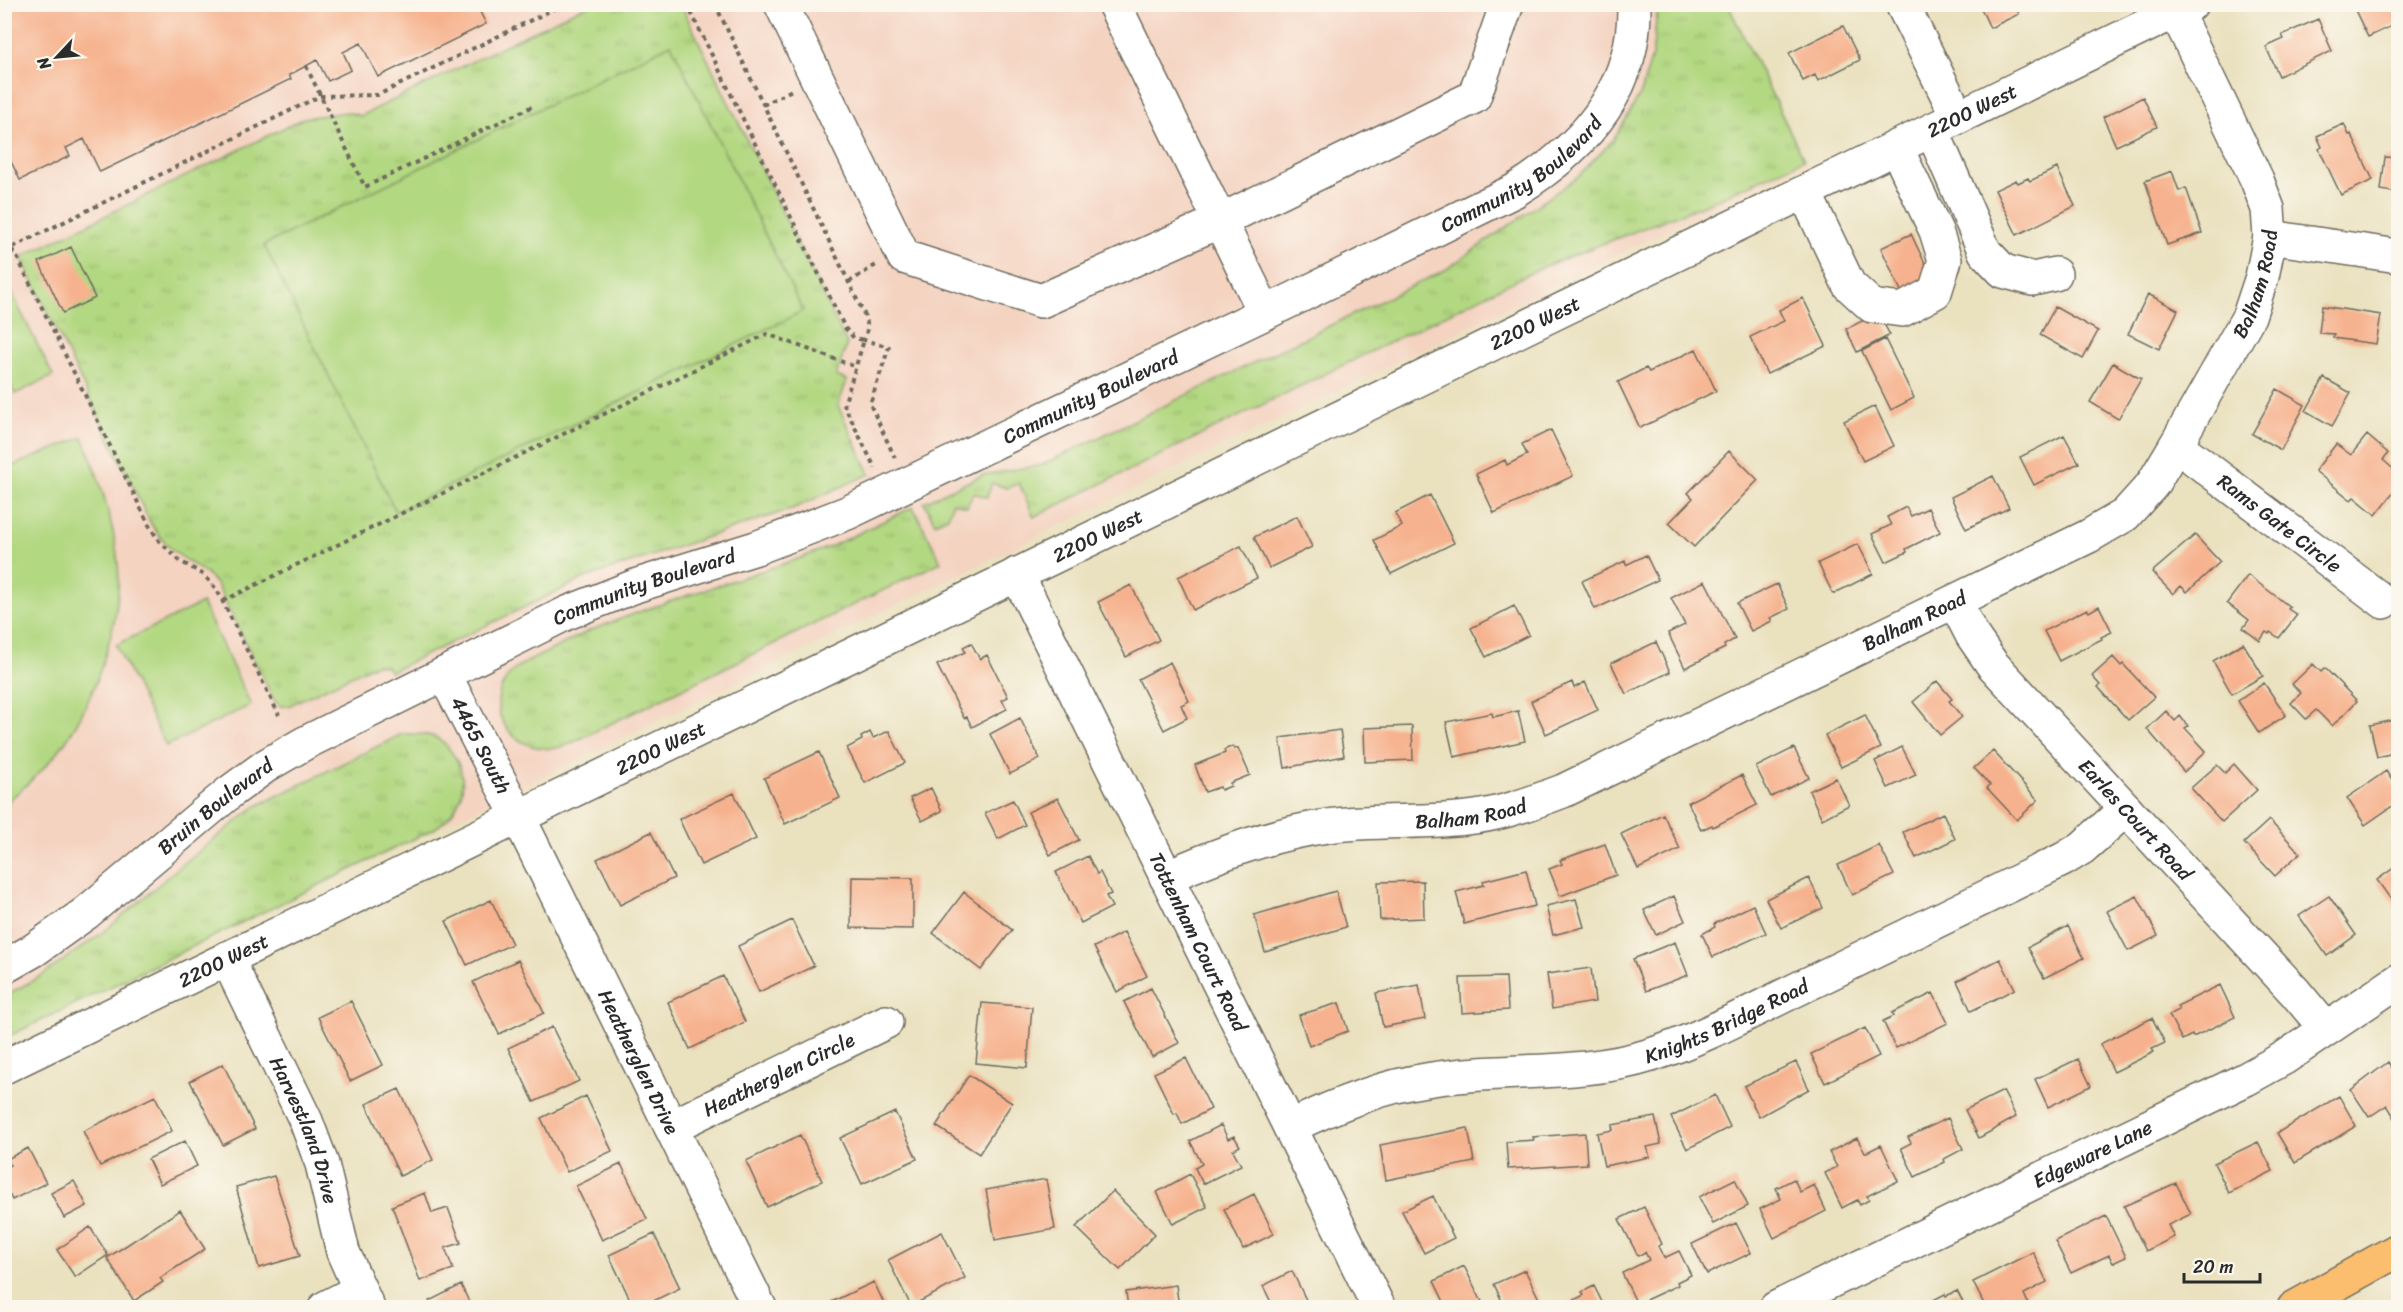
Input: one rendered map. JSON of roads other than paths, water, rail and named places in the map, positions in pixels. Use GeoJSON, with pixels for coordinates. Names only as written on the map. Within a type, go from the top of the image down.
{"type":"FeatureCollection","features":[{"type":"Feature","properties":{"kind":"highway"},"geometry":{"type":"LineString","coordinates":[[2294,1308],[2398,1250]]}},
{"type":"Feature","properties":{"kind":"street"},"geometry":{"type":"LineString","coordinates":[[781,4],[904,257],[1041,301],[1220,222],[1474,97],[1506,4]]}},
{"type":"Feature","properties":{"kind":"street"},"geometry":{"type":"LineString","coordinates":[[1114,4],[1265,314]]}},
{"type":"Feature","properties":{"kind":"street","name":"Community Boulevard"},"geometry":{"type":"LineString","coordinates":[[444,674],[567,613],[638,585],[756,548],[846,513],[1265,314],[1514,191],[1540,175],[1571,149],[1599,119],[1623,74],[1635,23],[1634,4]]}},
{"type":"Feature","properties":{"kind":"street"},"geometry":{"type":"LineString","coordinates":[[1902,4],[1945,124],[1985,252],[2003,271],[2033,279],[2055,274]]}},
{"type":"Feature","properties":{"kind":"street","name":"2200 West"},"geometry":{"type":"LineString","coordinates":[[4,1067],[518,816],[846,660],[1017,574],[2183,8]]}},
{"type":"Feature","properties":{"kind":"street","name":"Balham Road"},"geometry":{"type":"LineString","coordinates":[[1166,877],[1227,851],[1293,831],[1331,825],[1476,817],[1529,804],[1598,776],[2090,536],[2125,515],[2152,485],[2249,316],[2262,277],[2270,237],[2268,209],[2257,180],[2183,8]]}},
{"type":"Feature","properties":{"kind":"street"},"geometry":{"type":"LineString","coordinates":[[1805,192],[1849,285],[1872,306],[1902,310],[1935,292],[1945,260],[1936,231],[1896,147]]}},
{"type":"Feature","properties":{"kind":"street"},"geometry":{"type":"LineString","coordinates":[[2270,237],[2398,256]]}},
{"type":"Feature","properties":{"kind":"street","name":"Rams Gate Circle"},"geometry":{"type":"LineString","coordinates":[[2176,446],[2384,602]]}},
{"type":"Feature","properties":{"kind":"street","name":"Tottenham Court Road"},"geometry":{"type":"LineString","coordinates":[[1017,574],[1379,1308]]}},
{"type":"Feature","properties":{"kind":"street","name":"Earles Court Road"},"geometry":{"type":"LineString","coordinates":[[1955,602],[1972,635],[1992,664],[2295,992],[2326,1029]]}},
{"type":"Feature","properties":{"kind":"street","name":"4465 South"},"geometry":{"type":"LineString","coordinates":[[444,674],[518,816]]}},
{"type":"Feature","properties":{"kind":"street","name":"Bruin Boulevard"},"geometry":{"type":"LineString","coordinates":[[4,967],[34,950],[86,913],[230,792],[267,765],[305,743],[444,674]]}},
{"type":"Feature","properties":{"kind":"street","name":"Knights Bridge Road"},"geometry":{"type":"LineString","coordinates":[[1290,1127],[1356,1099],[1427,1079],[1574,1070],[1613,1065],[1670,1047],[1736,1019],[2064,859],[2082,848],[2126,809]]}},
{"type":"Feature","properties":{"kind":"street","name":"Heatherglen Drive"},"geometry":{"type":"LineString","coordinates":[[518,816],[760,1308]]}},
{"type":"Feature","properties":{"kind":"street","name":"Harvestland Drive"},"geometry":{"type":"LineString","coordinates":[[227,958],[306,1120],[322,1164],[344,1252],[364,1299]]}},
{"type":"Feature","properties":{"kind":"street","name":"Edgeware Lane"},"geometry":{"type":"LineString","coordinates":[[1776,1308],[2246,1079],[2284,1058],[2398,981]]}},
{"type":"Feature","properties":{"kind":"street","name":"Heatherglen Circle"},"geometry":{"type":"LineString","coordinates":[[671,1127],[886,1022]]}},
{"type":"Feature","properties":{"kind":"street"},"geometry":{"type":"LineString","coordinates":[[325,1308],[364,1299]]}}]}
